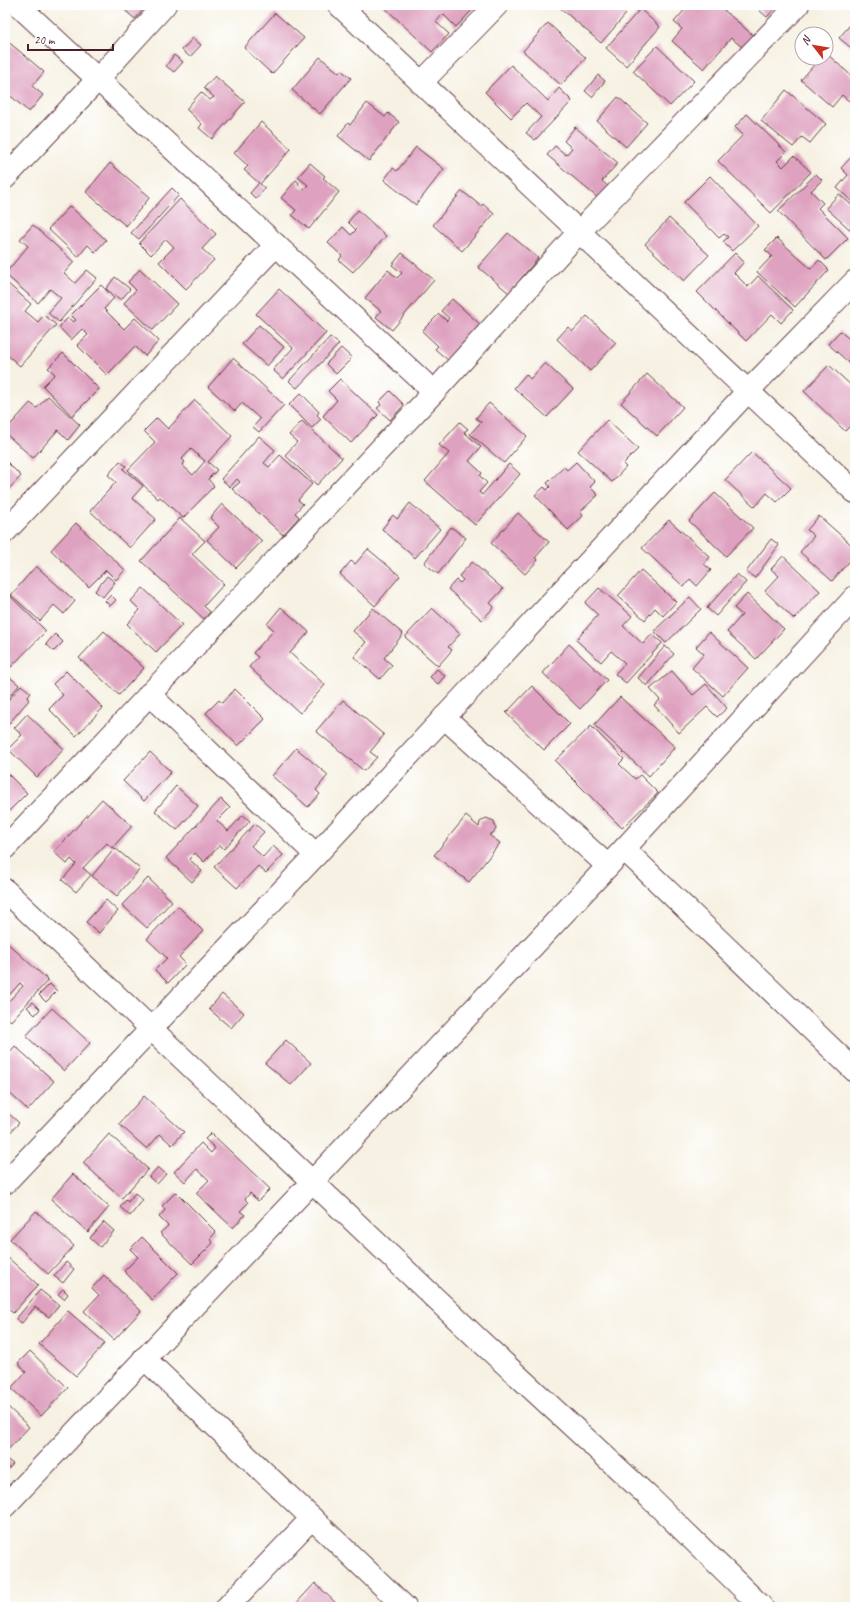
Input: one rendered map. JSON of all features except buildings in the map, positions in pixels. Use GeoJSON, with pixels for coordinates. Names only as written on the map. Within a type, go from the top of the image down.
{"type":"FeatureCollection","features":[{"type":"Feature","properties":{"kind":"street"},"geometry":{"type":"LineString","coordinates":[[18,5],[434,392]]}},
{"type":"Feature","properties":{"kind":"street"},"geometry":{"type":"LineString","coordinates":[[5,178],[98,80],[165,5]]}},
{"type":"Feature","properties":{"kind":"street"},"geometry":{"type":"LineString","coordinates":[[339,5],[855,492]]}},
{"type":"Feature","properties":{"kind":"street"},"geometry":{"type":"LineString","coordinates":[[422,83],[497,5]]}},
{"type":"Feature","properties":{"kind":"street"},"geometry":{"type":"LineString","coordinates":[[5,848],[434,392],[579,232],[798,5]]}},
{"type":"Feature","properties":{"kind":"street"},"geometry":{"type":"LineString","coordinates":[[5,532],[276,245]]}},
{"type":"Feature","properties":{"kind":"street"},"geometry":{"type":"LineString","coordinates":[[5,1183],[316,855],[748,391],[855,281]]}},
{"type":"Feature","properties":{"kind":"street"},"geometry":{"type":"LineString","coordinates":[[5,1506],[312,1182],[624,849],[855,597]]}},
{"type":"Feature","properties":{"kind":"street"},"geometry":{"type":"LineString","coordinates":[[149,694],[316,855]]}},
{"type":"Feature","properties":{"kind":"street"},"geometry":{"type":"LineString","coordinates":[[444,717],[608,866]]}},
{"type":"Feature","properties":{"kind":"street"},"geometry":{"type":"LineString","coordinates":[[624,849],[855,1071]]}},
{"type":"Feature","properties":{"kind":"street"},"geometry":{"type":"LineString","coordinates":[[5,890],[478,1339],[650,1498],[762,1607]]}},
{"type":"Feature","properties":{"kind":"street"},"geometry":{"type":"LineString","coordinates":[[144,1358],[406,1607]]}},
{"type":"Feature","properties":{"kind":"street"},"geometry":{"type":"LineString","coordinates":[[227,1607],[312,1518]]}}]}
